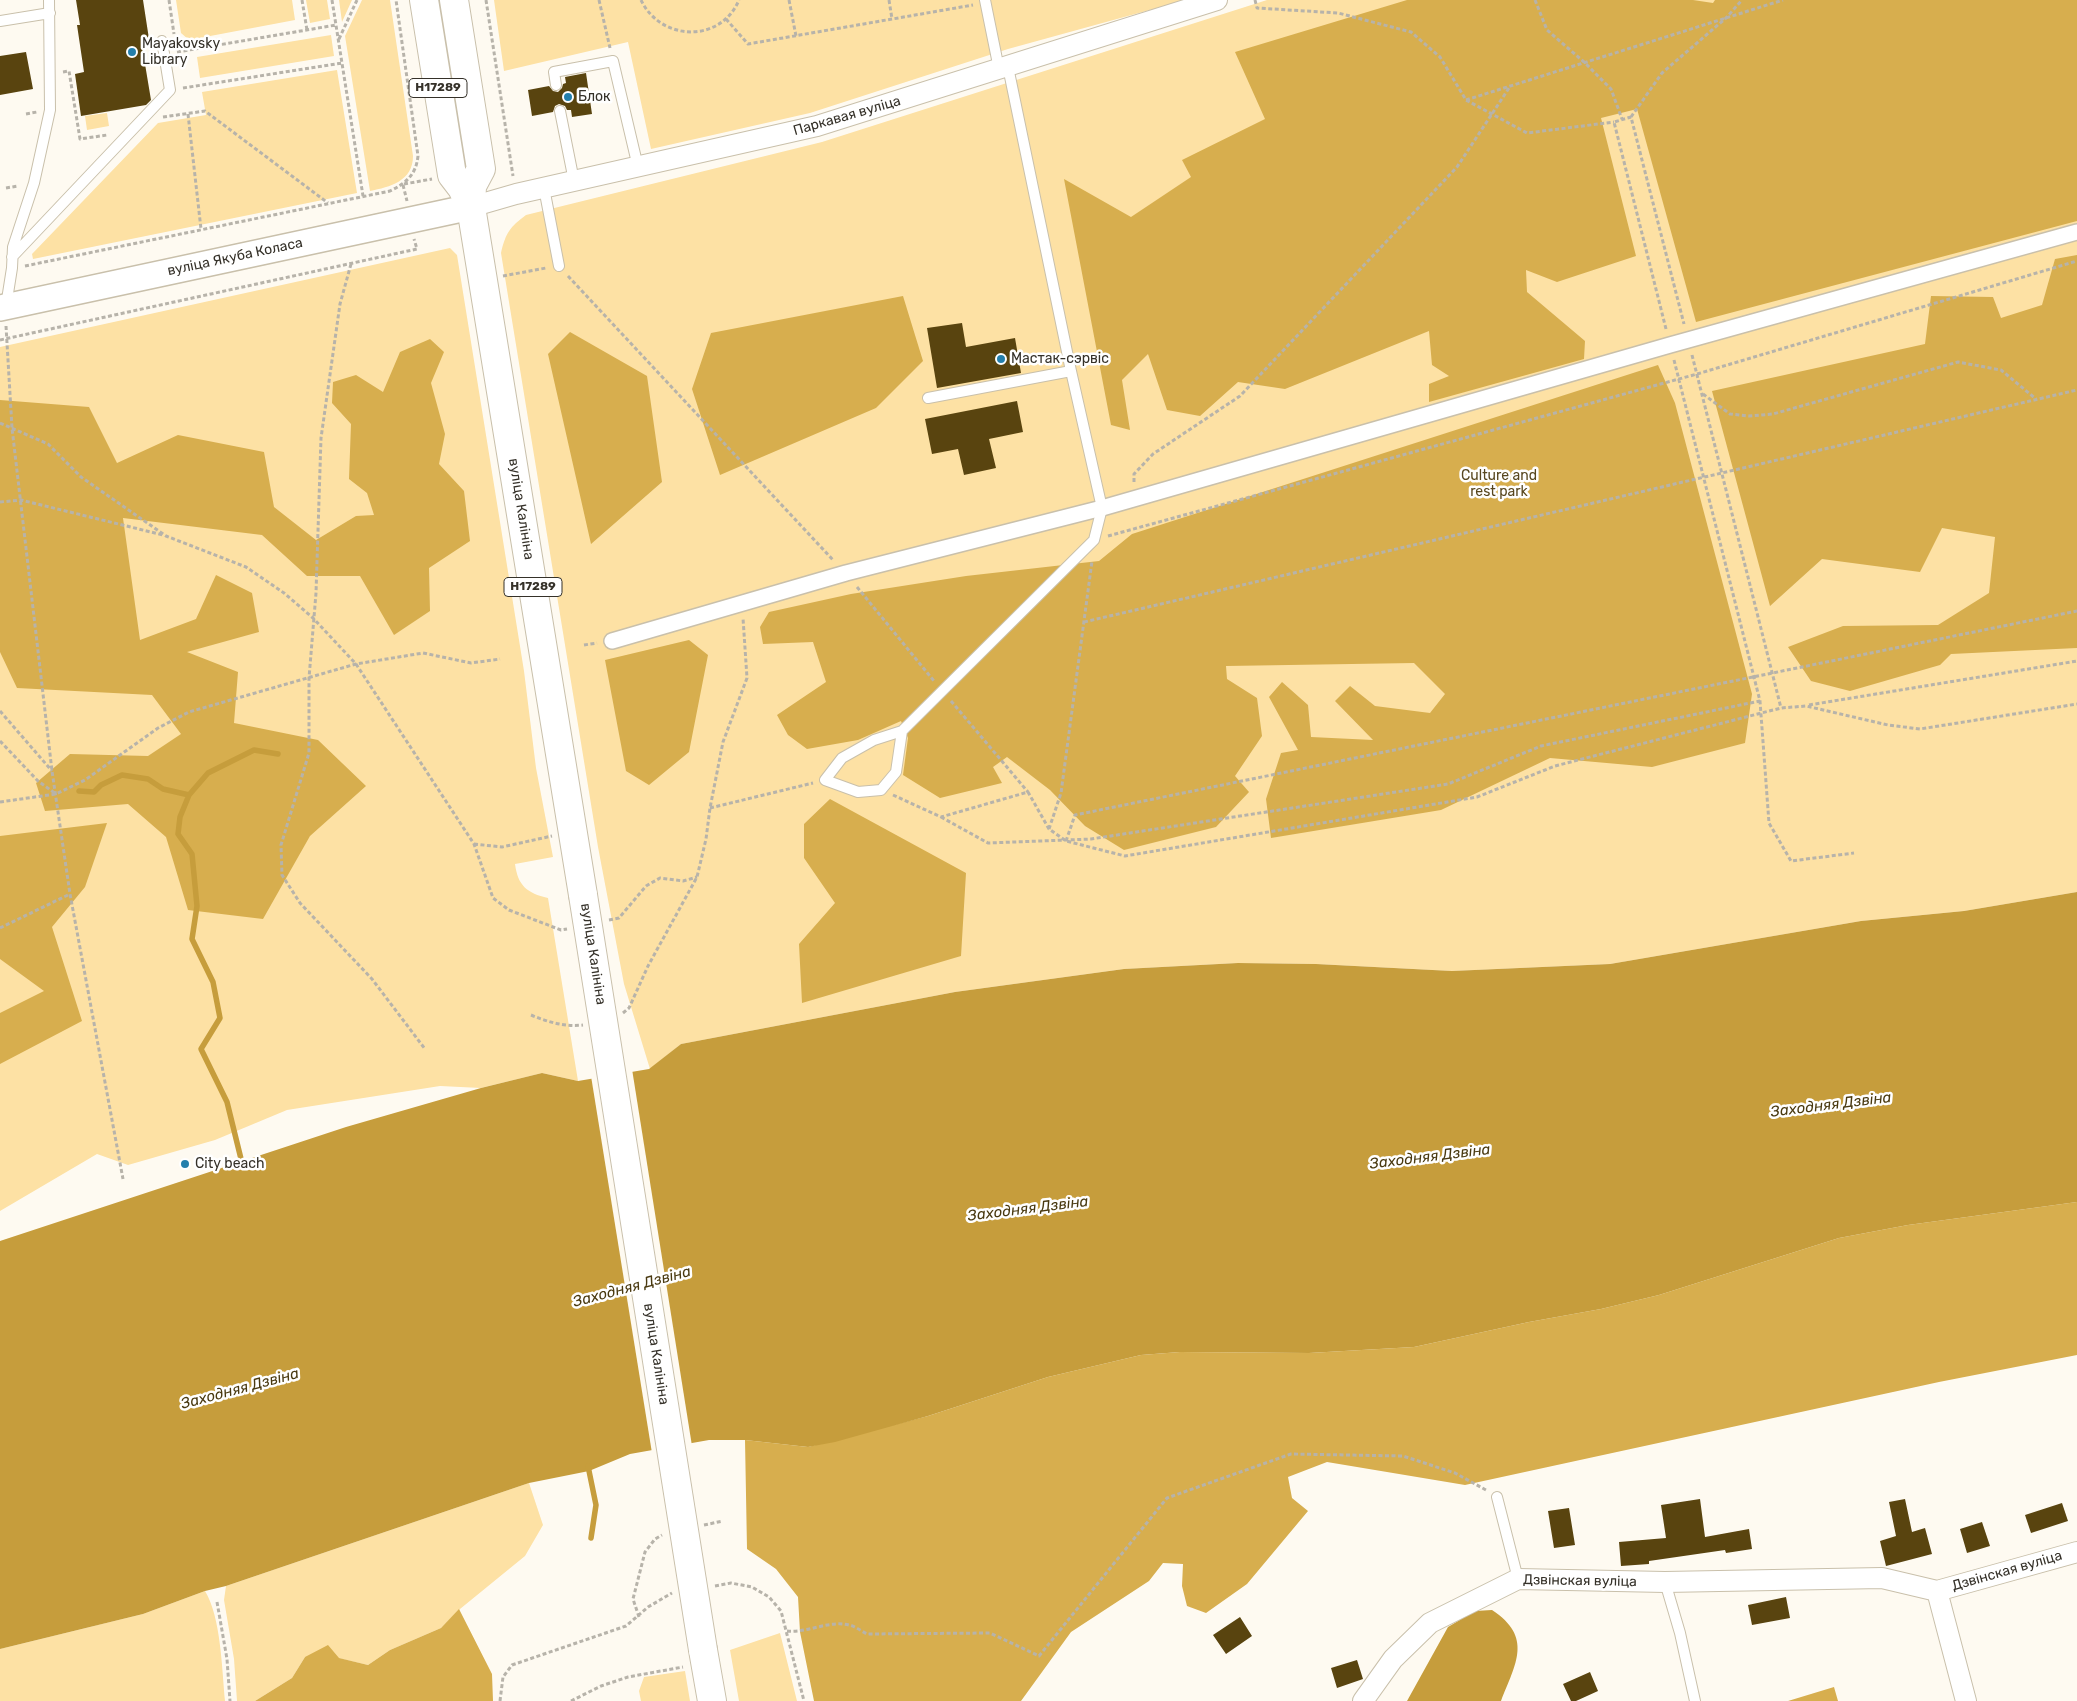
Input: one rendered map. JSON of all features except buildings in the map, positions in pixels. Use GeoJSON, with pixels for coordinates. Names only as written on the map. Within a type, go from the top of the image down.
{"type":"FeatureCollection","features":[{"type":"Feature","properties":{"kind":"main road","name":"вуліца Калініна"},"geometry":{"type":"LineString","coordinates":[[424,0],[452,175],[462,188],[471,207]]}},
{"type":"Feature","properties":{"kind":"main road","name":"вуліца Калініна"},"geometry":{"type":"LineString","coordinates":[[454,0],[481,169],[472,186],[471,207],[584,895],[694,1658],[712,1701]]}},
{"type":"Feature","properties":{"kind":"street","name":"Паркавая вуліца"},"geometry":{"type":"LineString","coordinates":[[471,207],[544,188],[817,126],[1217,0]]}},
{"type":"Feature","properties":{"kind":"street","name":"вуліца Якуба Коласа"},"geometry":{"type":"LineString","coordinates":[[3,307],[471,207]]}},
{"type":"Feature","properties":{"kind":"street"},"geometry":{"type":"LineString","coordinates":[[612,641],[846,574],[1102,508],[1670,345],[2077,232]]}},
{"type":"Feature","properties":{"kind":"street","name":"Дзвінская вуліца"},"geometry":{"type":"LineString","coordinates":[[1363,1701],[1393,1660],[1430,1623],[1518,1579],[1664,1582],[1882,1578],[1937,1591],[2077,1552]]}},
{"type":"Feature","properties":{"kind":"street","name":"Дзвінская вуліца"},"geometry":{"type":"LineString","coordinates":[[1937,1591],[1966,1701]]}},
{"type":"Feature","properties":{"kind":"lane"},"geometry":{"type":"LineString","coordinates":[[3,307],[12,268],[13,247],[34,183],[50,110],[49,0]]}},
{"type":"Feature","properties":{"kind":"lane"},"geometry":{"type":"LineString","coordinates":[[902,731],[896,772],[881,790],[858,792],[825,780],[842,758],[874,740],[902,731],[943,692],[1094,540],[1102,508],[1003,68],[985,1]]}},
{"type":"Feature","properties":{"kind":"lane"},"geometry":{"type":"LineString","coordinates":[[0,21],[50,13]]}},
{"type":"Feature","properties":{"kind":"lane"},"geometry":{"type":"LineString","coordinates":[[12,257],[170,90],[162,41]]}},
{"type":"Feature","properties":{"kind":"lane"},"geometry":{"type":"LineString","coordinates":[[556,85],[554,72],[613,61],[638,167]]}},
{"type":"Feature","properties":{"kind":"lane"},"geometry":{"type":"LineString","coordinates":[[560,111],[574,181]]}},
{"type":"Feature","properties":{"kind":"lane"},"geometry":{"type":"LineString","coordinates":[[544,188],[560,266]]}},
{"type":"Feature","properties":{"kind":"lane"},"geometry":{"type":"LineString","coordinates":[[928,398],[1071,371]]}},
{"type":"Feature","properties":{"kind":"lane"},"geometry":{"type":"LineString","coordinates":[[1497,1497],[1518,1579]]}},
{"type":"Feature","properties":{"kind":"lane"},"geometry":{"type":"LineString","coordinates":[[1664,1582],[1680,1633],[1695,1701]]}},
{"type":"Feature","properties":{"kind":"path"},"geometry":{"type":"LineString","coordinates":[[169,0],[173,28]]}},
{"type":"Feature","properties":{"kind":"path"},"geometry":{"type":"LineString","coordinates":[[302,0],[307,30]]}},
{"type":"Feature","properties":{"kind":"path"},"geometry":{"type":"LineString","coordinates":[[332,0],[363,196]]}},
{"type":"Feature","properties":{"kind":"path"},"geometry":{"type":"LineString","coordinates":[[339,40],[357,0]]}},
{"type":"Feature","properties":{"kind":"path"},"geometry":{"type":"LineString","coordinates":[[12,268],[390,192],[403,184],[412,176],[417,166],[418,156],[396,0]]}},
{"type":"Feature","properties":{"kind":"path"},"geometry":{"type":"LineString","coordinates":[[486,0],[510,164]]}},
{"type":"Feature","properties":{"kind":"path"},"geometry":{"type":"LineString","coordinates":[[599,0],[613,61]]}},
{"type":"Feature","properties":{"kind":"path"},"geometry":{"type":"LineString","coordinates":[[641,0],[647,13],[662,25],[672,30],[692,32],[703,30],[726,19],[739,0]]}},
{"type":"Feature","properties":{"kind":"path"},"geometry":{"type":"LineString","coordinates":[[789,0],[796,36]]}},
{"type":"Feature","properties":{"kind":"path"},"geometry":{"type":"LineString","coordinates":[[889,0],[892,19]]}},
{"type":"Feature","properties":{"kind":"path"},"geometry":{"type":"LineString","coordinates":[[1255,0],[1257,8],[1338,13],[1411,32],[1440,57],[1466,100],[1527,133],[1614,122],[1631,117],[1662,73],[1726,18],[1742,0]]}},
{"type":"Feature","properties":{"kind":"path"},"geometry":{"type":"LineString","coordinates":[[1535,0],[1547,30],[1584,62],[1611,89],[1622,119]]}},
{"type":"Feature","properties":{"kind":"path"},"geometry":{"type":"LineString","coordinates":[[1466,100],[1783,0]]}},
{"type":"Feature","properties":{"kind":"path"},"geometry":{"type":"LineString","coordinates":[[726,19],[748,44],[985,1]]}},
{"type":"Feature","properties":{"kind":"path"},"geometry":{"type":"LineString","coordinates":[[164,54],[336,25]]}},
{"type":"Feature","properties":{"kind":"path"},"geometry":{"type":"LineString","coordinates":[[170,90],[342,63]]}},
{"type":"Feature","properties":{"kind":"path"},"geometry":{"type":"LineString","coordinates":[[58,73],[69,71],[80,139],[132,132]]}},
{"type":"Feature","properties":{"kind":"path"},"geometry":{"type":"LineString","coordinates":[[1135,498],[1134,474],[1152,454],[1240,396],[1457,168],[1511,85]]}},
{"type":"Feature","properties":{"kind":"path"},"geometry":{"type":"LineString","coordinates":[[157,118],[205,111],[328,203]]}},
{"type":"Feature","properties":{"kind":"path"},"geometry":{"type":"LineString","coordinates":[[26,114],[39,112]]}},
{"type":"Feature","properties":{"kind":"path"},"geometry":{"type":"LineString","coordinates":[[188,114],[202,229]]}},
{"type":"Feature","properties":{"kind":"path"},"geometry":{"type":"LineString","coordinates":[[1631,117],[1781,708]]}},
{"type":"Feature","properties":{"kind":"path"},"geometry":{"type":"LineString","coordinates":[[1614,122],[1760,701],[1769,823],[1791,861],[1854,854]]}},
{"type":"Feature","properties":{"kind":"path"},"geometry":{"type":"LineString","coordinates":[[6,188],[23,185]]}},
{"type":"Feature","properties":{"kind":"path"},"geometry":{"type":"LineString","coordinates":[[0,340],[416,249]]}},
{"type":"Feature","properties":{"kind":"path"},"geometry":{"type":"LineString","coordinates":[[28,260],[28,265]]}},
{"type":"Feature","properties":{"kind":"path"},"geometry":{"type":"LineString","coordinates":[[1049,829],[1061,794],[1094,540],[1679,380],[2077,261]]}},
{"type":"Feature","properties":{"kind":"path"},"geometry":{"type":"LineString","coordinates":[[351,264],[340,304],[321,438],[316,592],[308,678],[309,753],[281,844],[282,875],[300,903],[372,979],[425,1049]]}},
{"type":"Feature","properties":{"kind":"path"},"geometry":{"type":"LineString","coordinates":[[584,294],[846,574],[1028,792],[1049,829],[1066,841],[1125,856],[1476,797],[1555,766],[1781,708],[1806,706],[2077,661]]}},
{"type":"Feature","properties":{"kind":"path"},"geometry":{"type":"LineString","coordinates":[[3,307],[12,428],[22,500],[52,771],[70,894],[123,1179]]}},
{"type":"Feature","properties":{"kind":"path"},"geometry":{"type":"LineString","coordinates":[[1702,393],[1730,414],[1749,416],[1772,414],[1958,362],[2001,370],[2037,400]]}},
{"type":"Feature","properties":{"kind":"path"},"geometry":{"type":"LineString","coordinates":[[1084,622],[2077,390]]}},
{"type":"Feature","properties":{"kind":"path"},"geometry":{"type":"LineString","coordinates":[[0,423],[48,444],[81,477],[166,536]]}},
{"type":"Feature","properties":{"kind":"path"},"geometry":{"type":"LineString","coordinates":[[0,502],[22,500],[166,536],[246,567],[284,593],[313,618],[356,664],[474,844],[485,874]]}},
{"type":"Feature","properties":{"kind":"path"},"geometry":{"type":"LineString","coordinates":[[622,1014],[629,1008],[648,966],[697,877],[706,839],[723,742],[747,678],[742,605]]}},
{"type":"Feature","properties":{"kind":"path"},"geometry":{"type":"LineString","coordinates":[[1066,841],[1074,815],[2077,611]]}},
{"type":"Feature","properties":{"kind":"path"},"geometry":{"type":"LineString","coordinates":[[0,802],[56,794],[85,780],[158,728],[189,712],[356,664],[423,653],[471,663],[500,659]]}},
{"type":"Feature","properties":{"kind":"path"},"geometry":{"type":"LineString","coordinates":[[881,790],[941,817],[988,843],[1091,839],[1448,784],[1541,746],[1760,701]]}},
{"type":"Feature","properties":{"kind":"path"},"geometry":{"type":"LineString","coordinates":[[1806,706],[1888,725],[1920,729],[2077,704]]}},
{"type":"Feature","properties":{"kind":"path"},"geometry":{"type":"LineString","coordinates":[[0,711],[52,771]]}},
{"type":"Feature","properties":{"kind":"path"},"geometry":{"type":"LineString","coordinates":[[0,741],[38,781],[56,794]]}},
{"type":"Feature","properties":{"kind":"path"},"geometry":{"type":"LineString","coordinates":[[710,808],[825,780]]}},
{"type":"Feature","properties":{"kind":"path"},"geometry":{"type":"LineString","coordinates":[[941,817],[1028,792]]}},
{"type":"Feature","properties":{"kind":"path"},"geometry":{"type":"LineString","coordinates":[[474,844],[502,847],[548,837]]}},
{"type":"Feature","properties":{"kind":"path"},"geometry":{"type":"LineString","coordinates":[[0,928],[70,894]]}},
{"type":"Feature","properties":{"kind":"path"},"geometry":{"type":"LineString","coordinates":[[531,1015],[553,1023],[572,1026],[589,1024]]}},
{"type":"Feature","properties":{"kind":"path"},"geometry":{"type":"LineString","coordinates":[[787,1631],[800,1632],[823,1625],[849,1625],[866,1634],[990,1633],[1039,1656],[1167,1498],[1291,1454],[1403,1456],[1455,1472],[1497,1497]]}},
{"type":"Feature","properties":{"kind":"path"},"geometry":{"type":"LineString","coordinates":[[696,1527],[723,1521]]}},
{"type":"Feature","properties":{"kind":"path"},"geometry":{"type":"LineString","coordinates":[[639,1617],[632,1599],[645,1552],[655,1539],[668,1532]]}},
{"type":"Feature","properties":{"kind":"path"},"geometry":{"type":"LineString","coordinates":[[713,1586],[730,1584],[752,1587],[769,1597],[780,1611],[787,1631],[804,1701]]}},
{"type":"Feature","properties":{"kind":"path"},"geometry":{"type":"LineString","coordinates":[[500,1701],[503,1677],[512,1665],[626,1626],[639,1617],[648,1607],[669,1594],[678,1592]]}},
{"type":"Feature","properties":{"kind":"path"},"geometry":{"type":"LineString","coordinates":[[217,1602],[227,1659],[230,1701]]}},
{"type":"Feature","properties":{"kind":"path"},"geometry":{"type":"LineString","coordinates":[[571,1701],[602,1686],[694,1658]]}},
{"type":"Feature","properties":{"kind":"green space"},"geometry":{"type":"Polygon","coordinates":[[[176,0],[292,0],[295,20],[189,40],[181,33],[176,0]]]}},
{"type":"Feature","properties":{"kind":"green space"},"geometry":{"type":"Polygon","coordinates":[[[306,0],[327,0],[330,19],[310,23],[306,0]]]}},
{"type":"Feature","properties":{"kind":"green space"},"geometry":{"type":"Polygon","coordinates":[[[339,0],[352,0],[342,22],[339,0]]]}},
{"type":"Feature","properties":{"kind":"green space"},"geometry":{"type":"Polygon","coordinates":[[[362,0],[390,0],[413,156],[412,165],[405,177],[392,185],[370,191],[345,36],[362,0]]]}},
{"type":"Feature","properties":{"kind":"green space"},"geometry":{"type":"Polygon","coordinates":[[[494,0],[1186,0],[1008,49],[810,113],[651,149],[628,42],[504,71],[494,0]]]}},
{"type":"Feature","properties":{"kind":"green space","name":"Culture and rest park"},"geometry":{"type":"Polygon","coordinates":[[[1267,0],[2077,0],[2077,892],[1964,911],[1861,921],[1610,964],[1452,971],[1316,964],[1238,963],[1124,969],[955,992],[681,1044],[650,1069],[624,984],[598,847],[501,253],[507,235],[512,227],[526,215],[822,142],[1267,0]]]}},
{"type":"Feature","properties":{"kind":"green space"},"geometry":{"type":"Polygon","coordinates":[[[1407,0],[1693,0],[1713,3],[1715,0],[2077,0],[2077,221],[1696,322],[1637,109],[1601,118],[1636,256],[1557,282],[1526,270],[1527,292],[1585,341],[1584,359],[1429,402],[1429,384],[1449,376],[1432,365],[1429,331],[1285,389],[1238,382],[1200,416],[1167,410],[1148,354],[1122,380],[1130,430],[1111,425],[1064,179],[1131,217],[1191,177],[1182,160],[1265,119],[1235,52],[1407,0]]]}},
{"type":"Feature","properties":{"kind":"green space"},"geometry":{"type":"Polygon","coordinates":[[[331,35],[334,56],[200,78],[197,57],[331,35]]]}},
{"type":"Feature","properties":{"kind":"green space"},"geometry":{"type":"Polygon","coordinates":[[[337,70],[357,193],[33,259],[32,254],[158,123],[206,115],[202,92],[337,70]]]}},
{"type":"Feature","properties":{"kind":"green space"},"geometry":{"type":"Polygon","coordinates":[[[107,113],[109,126],[87,130],[85,116],[107,113]]]}},
{"type":"Feature","properties":{"kind":"green space"},"geometry":{"type":"Polygon","coordinates":[[[450,248],[457,255],[524,671],[536,768],[553,857],[515,864],[516,872],[521,883],[529,891],[548,898],[578,1081],[542,1073],[481,1088],[440,1086],[287,1110],[215,1140],[128,1165],[97,1154],[0,1211],[0,347],[450,248]]]}},
{"type":"Feature","properties":{"kind":"green space"},"geometry":{"type":"Polygon","coordinates":[[[2077,255],[2077,648],[1951,654],[1940,665],[1850,691],[1811,681],[1788,647],[1843,626],[1938,625],[1989,593],[1995,537],[1942,528],[1920,572],[1822,559],[1770,606],[1712,391],[1925,344],[1931,296],[1993,297],[2001,318],[2042,305],[2055,259],[2077,255]]]}},
{"type":"Feature","properties":{"kind":"green space"},"geometry":{"type":"Polygon","coordinates":[[[903,296],[923,361],[876,408],[720,475],[692,389],[711,333],[903,296]]]}},
{"type":"Feature","properties":{"kind":"green space"},"geometry":{"type":"Polygon","coordinates":[[[570,332],[647,376],[662,482],[591,544],[548,354],[570,332]]]}},
{"type":"Feature","properties":{"kind":"green space"},"geometry":{"type":"Polygon","coordinates":[[[430,339],[444,352],[431,383],[445,434],[439,464],[464,491],[470,541],[429,568],[430,611],[394,635],[360,576],[307,576],[262,535],[123,518],[140,640],[196,619],[216,575],[252,593],[259,632],[187,652],[238,672],[234,723],[318,740],[366,786],[310,836],[263,919],[188,910],[166,837],[128,804],[45,811],[36,783],[70,754],[148,756],[181,734],[152,695],[17,688],[0,652],[0,400],[89,407],[117,463],[178,435],[264,452],[274,507],[316,540],[356,516],[374,515],[367,493],[349,479],[351,424],[332,403],[333,382],[356,375],[383,392],[400,352],[430,339]]]}},
{"type":"Feature","properties":{"kind":"green space"},"geometry":{"type":"Polygon","coordinates":[[[1658,365],[1675,403],[1752,694],[1745,743],[1652,767],[1550,758],[1441,810],[1271,838],[1266,799],[1281,753],[1298,750],[1269,697],[1282,682],[1308,705],[1311,737],[1373,740],[1335,701],[1350,686],[1375,706],[1430,713],[1445,694],[1414,663],[1226,666],[1227,679],[1257,698],[1262,736],[1235,776],[1249,792],[1216,827],[1124,850],[1085,826],[1050,790],[1007,757],[993,767],[1002,783],[940,798],[903,775],[908,738],[901,721],[858,740],[807,749],[788,735],[777,715],[826,682],[813,642],[763,644],[760,627],[769,612],[851,594],[966,576],[1099,561],[1132,534],[1658,365]]]}},
{"type":"Feature","properties":{"kind":"green space"},"geometry":{"type":"Polygon","coordinates":[[[689,640],[708,655],[689,752],[649,785],[626,771],[605,660],[689,640]]]}},
{"type":"Feature","properties":{"kind":"green space"},"geometry":{"type":"Polygon","coordinates":[[[830,799],[966,873],[961,956],[802,1003],[799,944],[835,903],[804,858],[804,824],[830,799]]]}},
{"type":"Feature","properties":{"kind":"green space"},"geometry":{"type":"Polygon","coordinates":[[[107,823],[85,887],[52,927],[82,1021],[0,1064],[0,1013],[44,991],[0,959],[0,836],[107,823]]]}},
{"type":"Feature","properties":{"kind":"green space"},"geometry":{"type":"Polygon","coordinates":[[[2077,1202],[2077,1355],[1939,1382],[1465,1485],[1327,1462],[1288,1477],[1292,1498],[1308,1511],[1247,1584],[1206,1613],[1187,1606],[1182,1586],[1183,1564],[1163,1563],[1149,1581],[1071,1632],[1021,1701],[814,1701],[800,1632],[798,1597],[776,1569],[747,1549],[745,1440],[808,1447],[928,1416],[1048,1377],[1141,1355],[1180,1352],[1309,1353],[1414,1347],[1529,1322],[1601,1309],[1659,1295],[1839,1238],[1908,1225],[2077,1202]]]}},
{"type":"Feature","properties":{"kind":"green space"},"geometry":{"type":"Polygon","coordinates":[[[529,1483],[543,1525],[525,1556],[460,1609],[441,1628],[390,1650],[368,1665],[338,1658],[305,1657],[292,1678],[255,1701],[237,1701],[234,1659],[224,1600],[226,1586],[529,1483]]]}},
{"type":"Feature","properties":{"kind":"green space"},"geometry":{"type":"Polygon","coordinates":[[[205,1591],[218,1629],[225,1701],[0,1701],[0,1649],[143,1614],[205,1591]]]}},
{"type":"Feature","properties":{"kind":"green space"},"geometry":{"type":"Polygon","coordinates":[[[459,1609],[492,1674],[493,1701],[255,1701],[292,1678],[305,1657],[328,1645],[339,1658],[368,1665],[390,1650],[441,1628],[459,1609]]]}},
{"type":"Feature","properties":{"kind":"green space"},"geometry":{"type":"Polygon","coordinates":[[[780,1633],[797,1701],[739,1701],[730,1650],[780,1633]]]}},
{"type":"Feature","properties":{"kind":"green space"},"geometry":{"type":"Polygon","coordinates":[[[685,1671],[690,1701],[641,1701],[639,1691],[644,1677],[685,1671]]]}},
{"type":"Feature","properties":{"kind":"green space"},"geometry":{"type":"Polygon","coordinates":[[[1834,1687],[1838,1701],[1788,1701],[1834,1687]]]}},
{"type":"Feature","properties":{"kind":"water","name":"Заходняя Дзвіна"},"geometry":{"type":"Polygon","coordinates":[[[2077,892],[2077,1202],[1908,1225],[1839,1238],[1659,1295],[1601,1309],[1529,1322],[1414,1347],[1309,1353],[1180,1352],[1141,1355],[1048,1377],[928,1416],[835,1442],[808,1447],[745,1440],[709,1440],[630,1454],[589,1471],[529,1483],[226,1586],[205,1591],[143,1614],[0,1649],[0,1241],[346,1127],[481,1088],[542,1073],[578,1081],[649,1069],[681,1044],[955,992],[1124,969],[1238,963],[1316,964],[1452,971],[1610,964],[1861,921],[1964,911],[2077,892]]]}},
{"type":"Feature","properties":{"kind":"water"},"geometry":{"type":"Polygon","coordinates":[[[1492,1610],[1505,1620],[1513,1630],[1518,1651],[1512,1675],[1501,1701],[1407,1701],[1448,1627],[1475,1611],[1492,1610]]]}},
{"type":"Feature","properties":{"kind":"pier"},"geometry":{"type":"Polygon","coordinates":[[[632,1069],[692,1446],[652,1453],[591,1076],[632,1069]]]}},
{"type":"Feature","properties":{"kind":"waterway"},"geometry":{"type":"LineString","coordinates":[[243,1167],[227,1102],[201,1049],[220,1018],[213,982],[192,939],[197,906],[192,854],[178,834],[180,817],[189,795],[208,773],[254,750],[278,754]]}},
{"type":"Feature","properties":{"kind":"waterway"},"geometry":{"type":"LineString","coordinates":[[79,791],[94,792],[101,785],[122,775],[148,779],[163,789],[189,795]]}},
{"type":"Feature","properties":{"kind":"waterway"},"geometry":{"type":"LineString","coordinates":[[588,1466],[596,1505],[591,1538]]}},
{"type":"Feature","properties":{"kind":"place","name":"Mayakovsky Library"},"geometry":{"type":"Point","coordinates":[132,52]}},
{"type":"Feature","properties":{"kind":"place","name":"Блок"},"geometry":{"type":"Point","coordinates":[568,97]}},
{"type":"Feature","properties":{"kind":"place","name":"Мастак-сэрвіс"},"geometry":{"type":"Point","coordinates":[1001,359]}},
{"type":"Feature","properties":{"kind":"place","name":"City beach"},"geometry":{"type":"Point","coordinates":[185,1164]}}]}
